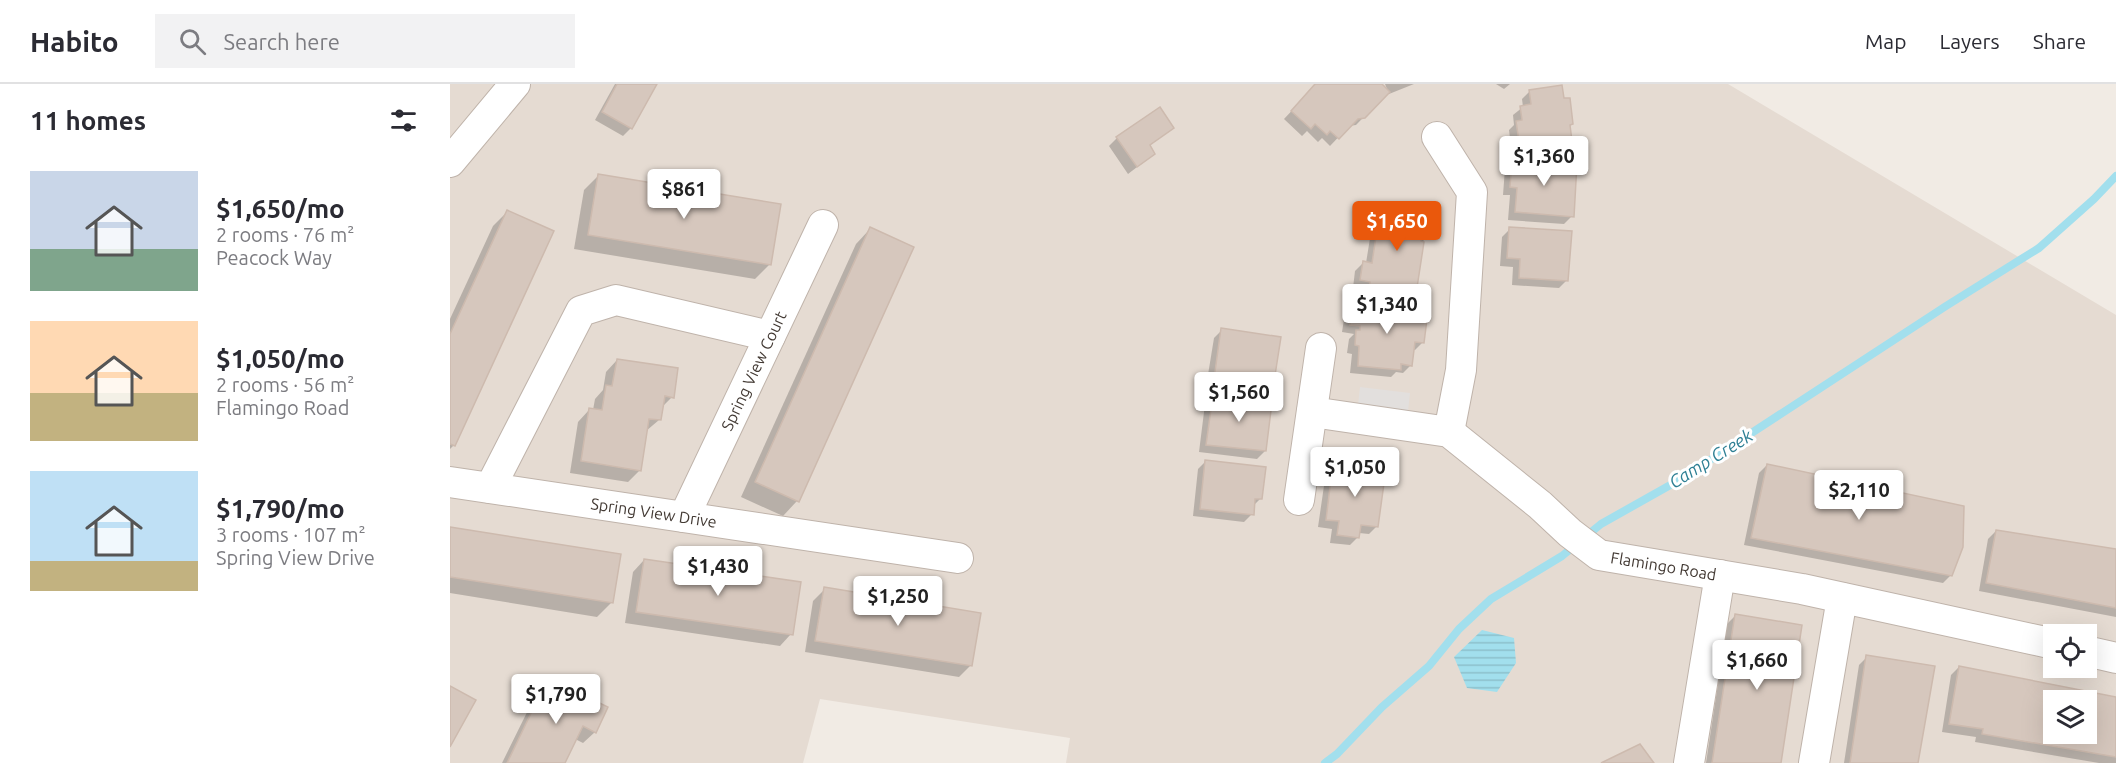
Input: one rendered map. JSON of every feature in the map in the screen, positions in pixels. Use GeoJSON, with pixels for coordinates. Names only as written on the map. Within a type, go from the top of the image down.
{"type":"FeatureCollection","features":[{"type":"Feature","properties":{"kind":"street"},"geometry":{"type":"LineString","coordinates":[[450,162],[515,84]]}},
{"type":"Feature","properties":{"kind":"street"},"geometry":{"type":"LineString","coordinates":[[1312,412],[1449,432],[1461,370],[1472,192],[1437,137]]}},
{"type":"Feature","properties":{"kind":"street","name":"Spring View Court"},"geometry":{"type":"LineString","coordinates":[[684,517],[823,225]]}},
{"type":"Feature","properties":{"kind":"street"},"geometry":{"type":"LineString","coordinates":[[490,488],[581,311],[616,300],[770,336]]}},
{"type":"Feature","properties":{"kind":"street"},"geometry":{"type":"LineString","coordinates":[[1299,500],[1321,348]]}},
{"type":"Feature","properties":{"kind":"street","name":"Flamingo Road"},"geometry":{"type":"LineString","coordinates":[[1449,432],[1599,555],[1842,598],[2043,642]]}},
{"type":"Feature","properties":{"kind":"street","name":"Spring View Drive"},"geometry":{"type":"LineString","coordinates":[[450,482],[958,558]]}},
{"type":"Feature","properties":{"kind":"street"},"geometry":{"type":"LineString","coordinates":[[1689,763],[1720,575]]}},
{"type":"Feature","properties":{"kind":"street"},"geometry":{"type":"LineString","coordinates":[[1814,763],[1842,598]]}},
{"type":"Feature","properties":{"kind":"street"},"geometry":{"type":"LineString","coordinates":[[2097,654],[2116,658]]}},
{"type":"Feature","properties":{"kind":"shaded area"},"geometry":{"type":"Polygon","coordinates":[[[450,84],[1728,84],[2116,315],[2116,763],[1066,763],[1070,738],[820,699],[803,763],[450,763],[450,84]]]}},
{"type":"Feature","properties":{"kind":"shaded area"},"geometry":{"type":"Polygon","coordinates":[[[1360,387],[1410,393],[1408,411],[1358,405],[1360,387]]]}},
{"type":"Feature","properties":{"kind":"water"},"geometry":{"type":"Polygon","coordinates":[[[1482,630],[1514,638],[1516,663],[1497,692],[1467,688],[1454,657],[1482,630]]]}},
{"type":"Feature","properties":{"kind":"building"},"geometry":{"type":"Polygon","coordinates":[[[617,84],[657,84],[632,129],[602,112],[617,84]]]}},
{"type":"Feature","properties":{"kind":"building"},"geometry":{"type":"Polygon","coordinates":[[[1315,84],[1382,84],[1390,92],[1365,118],[1358,119],[1339,139],[1330,131],[1327,135],[1315,124],[1311,129],[1291,111],[1315,84]]]}},
{"type":"Feature","properties":{"kind":"building"},"geometry":{"type":"Polygon","coordinates":[[[1562,85],[1564,98],[1570,98],[1572,141],[1520,148],[1516,121],[1522,120],[1520,106],[1531,104],[1529,90],[1562,85]]]}},
{"type":"Feature","properties":{"kind":"building"},"geometry":{"type":"Polygon","coordinates":[[[1160,107],[1174,128],[1150,145],[1155,154],[1137,167],[1116,137],[1160,107]]]}},
{"type":"Feature","properties":{"kind":"building"},"geometry":{"type":"Polygon","coordinates":[[[1512,158],[1577,163],[1574,217],[1515,212],[1517,188],[1510,187],[1512,158]]]}},
{"type":"Feature","properties":{"kind":"building"},"geometry":{"type":"Polygon","coordinates":[[[598,174],[781,204],[771,265],[588,235],[598,174]]]}},
{"type":"Feature","properties":{"kind":"building"},"geometry":{"type":"Polygon","coordinates":[[[507,210],[554,231],[455,446],[450,444],[450,334],[507,210]]]}},
{"type":"Feature","properties":{"kind":"building"},"geometry":{"type":"Polygon","coordinates":[[[1380,210],[1434,218],[1431,235],[1422,233],[1421,241],[1424,242],[1416,294],[1369,287],[1370,282],[1360,280],[1363,261],[1372,263],[1380,210]]]}},
{"type":"Feature","properties":{"kind":"building"},"geometry":{"type":"Polygon","coordinates":[[[870,227],[914,247],[799,502],[755,482],[870,227]]]}},
{"type":"Feature","properties":{"kind":"building"},"geometry":{"type":"Polygon","coordinates":[[[1509,227],[1572,231],[1568,281],[1519,278],[1520,259],[1507,258],[1509,227]]]}},
{"type":"Feature","properties":{"kind":"building"},"geometry":{"type":"Polygon","coordinates":[[[1352,303],[1428,311],[1424,343],[1415,342],[1412,366],[1401,364],[1401,370],[1358,366],[1359,346],[1355,345],[1356,330],[1360,330],[1360,326],[1350,325],[1352,303]]]}},
{"type":"Feature","properties":{"kind":"building"},"geometry":{"type":"Polygon","coordinates":[[[1221,328],[1281,337],[1273,388],[1214,379],[1221,328]]]}},
{"type":"Feature","properties":{"kind":"building"},"geometry":{"type":"Polygon","coordinates":[[[617,359],[678,368],[674,398],[665,396],[661,420],[649,419],[641,471],[581,461],[589,408],[602,410],[606,385],[612,386],[617,359]]]}},
{"type":"Feature","properties":{"kind":"building"},"geometry":{"type":"Polygon","coordinates":[[[1213,395],[1272,402],[1266,451],[1206,445],[1213,395]]]}},
{"type":"Feature","properties":{"kind":"building"},"geometry":{"type":"Polygon","coordinates":[[[1205,460],[1266,467],[1262,499],[1255,499],[1254,515],[1200,509],[1205,460]]]}},
{"type":"Feature","properties":{"kind":"building"},"geometry":{"type":"Polygon","coordinates":[[[1333,462],[1372,467],[1371,474],[1385,476],[1378,527],[1361,525],[1359,538],[1337,535],[1339,521],[1326,520],[1333,462]]]}},
{"type":"Feature","properties":{"kind":"building"},"geometry":{"type":"Polygon","coordinates":[[[1767,464],[1964,506],[1963,547],[1952,576],[1751,538],[1767,464]]]}},
{"type":"Feature","properties":{"kind":"building"},"geometry":{"type":"Polygon","coordinates":[[[450,527],[621,554],[613,603],[450,577],[450,527]]]}},
{"type":"Feature","properties":{"kind":"building"},"geometry":{"type":"Polygon","coordinates":[[[1996,530],[2116,549],[2116,608],[1986,583],[1996,530]]]}},
{"type":"Feature","properties":{"kind":"building"},"geometry":{"type":"Polygon","coordinates":[[[644,559],[801,582],[793,635],[636,612],[644,559]]]}},
{"type":"Feature","properties":{"kind":"building"},"geometry":{"type":"Polygon","coordinates":[[[824,587],[981,613],[972,666],[815,641],[824,587]]]}},
{"type":"Feature","properties":{"kind":"building"},"geometry":{"type":"Polygon","coordinates":[[[1735,614],[1802,625],[1781,763],[1712,763],[1735,614]]]}},
{"type":"Feature","properties":{"kind":"building"},"geometry":{"type":"Polygon","coordinates":[[[1866,655],[1935,666],[1918,763],[1850,763],[1866,655]]]}},
{"type":"Feature","properties":{"kind":"building"},"geometry":{"type":"Polygon","coordinates":[[[1959,666],[2081,690],[2043,690],[2043,744],[2097,744],[2097,693],[2116,697],[2116,757],[1982,734],[1983,729],[1949,724],[1959,666]]]}},
{"type":"Feature","properties":{"kind":"building"},"geometry":{"type":"Polygon","coordinates":[[[548,678],[608,707],[596,733],[583,726],[565,763],[507,763],[548,678]]]}},
{"type":"Feature","properties":{"kind":"building"},"geometry":{"type":"Polygon","coordinates":[[[450,686],[476,700],[450,747],[450,686]]]}},
{"type":"Feature","properties":{"kind":"building"},"geometry":{"type":"Polygon","coordinates":[[[1640,744],[1654,763],[1601,763],[1640,744]]]}},
{"type":"Feature","properties":{"kind":"waterway","name":"Camp Creek"},"geometry":{"type":"LineString","coordinates":[[1325,763],[1337,754],[1382,707],[1429,666],[1459,629],[1491,599],[1562,556],[1601,524],[1681,479],[2039,248],[2116,176]]}}]}
